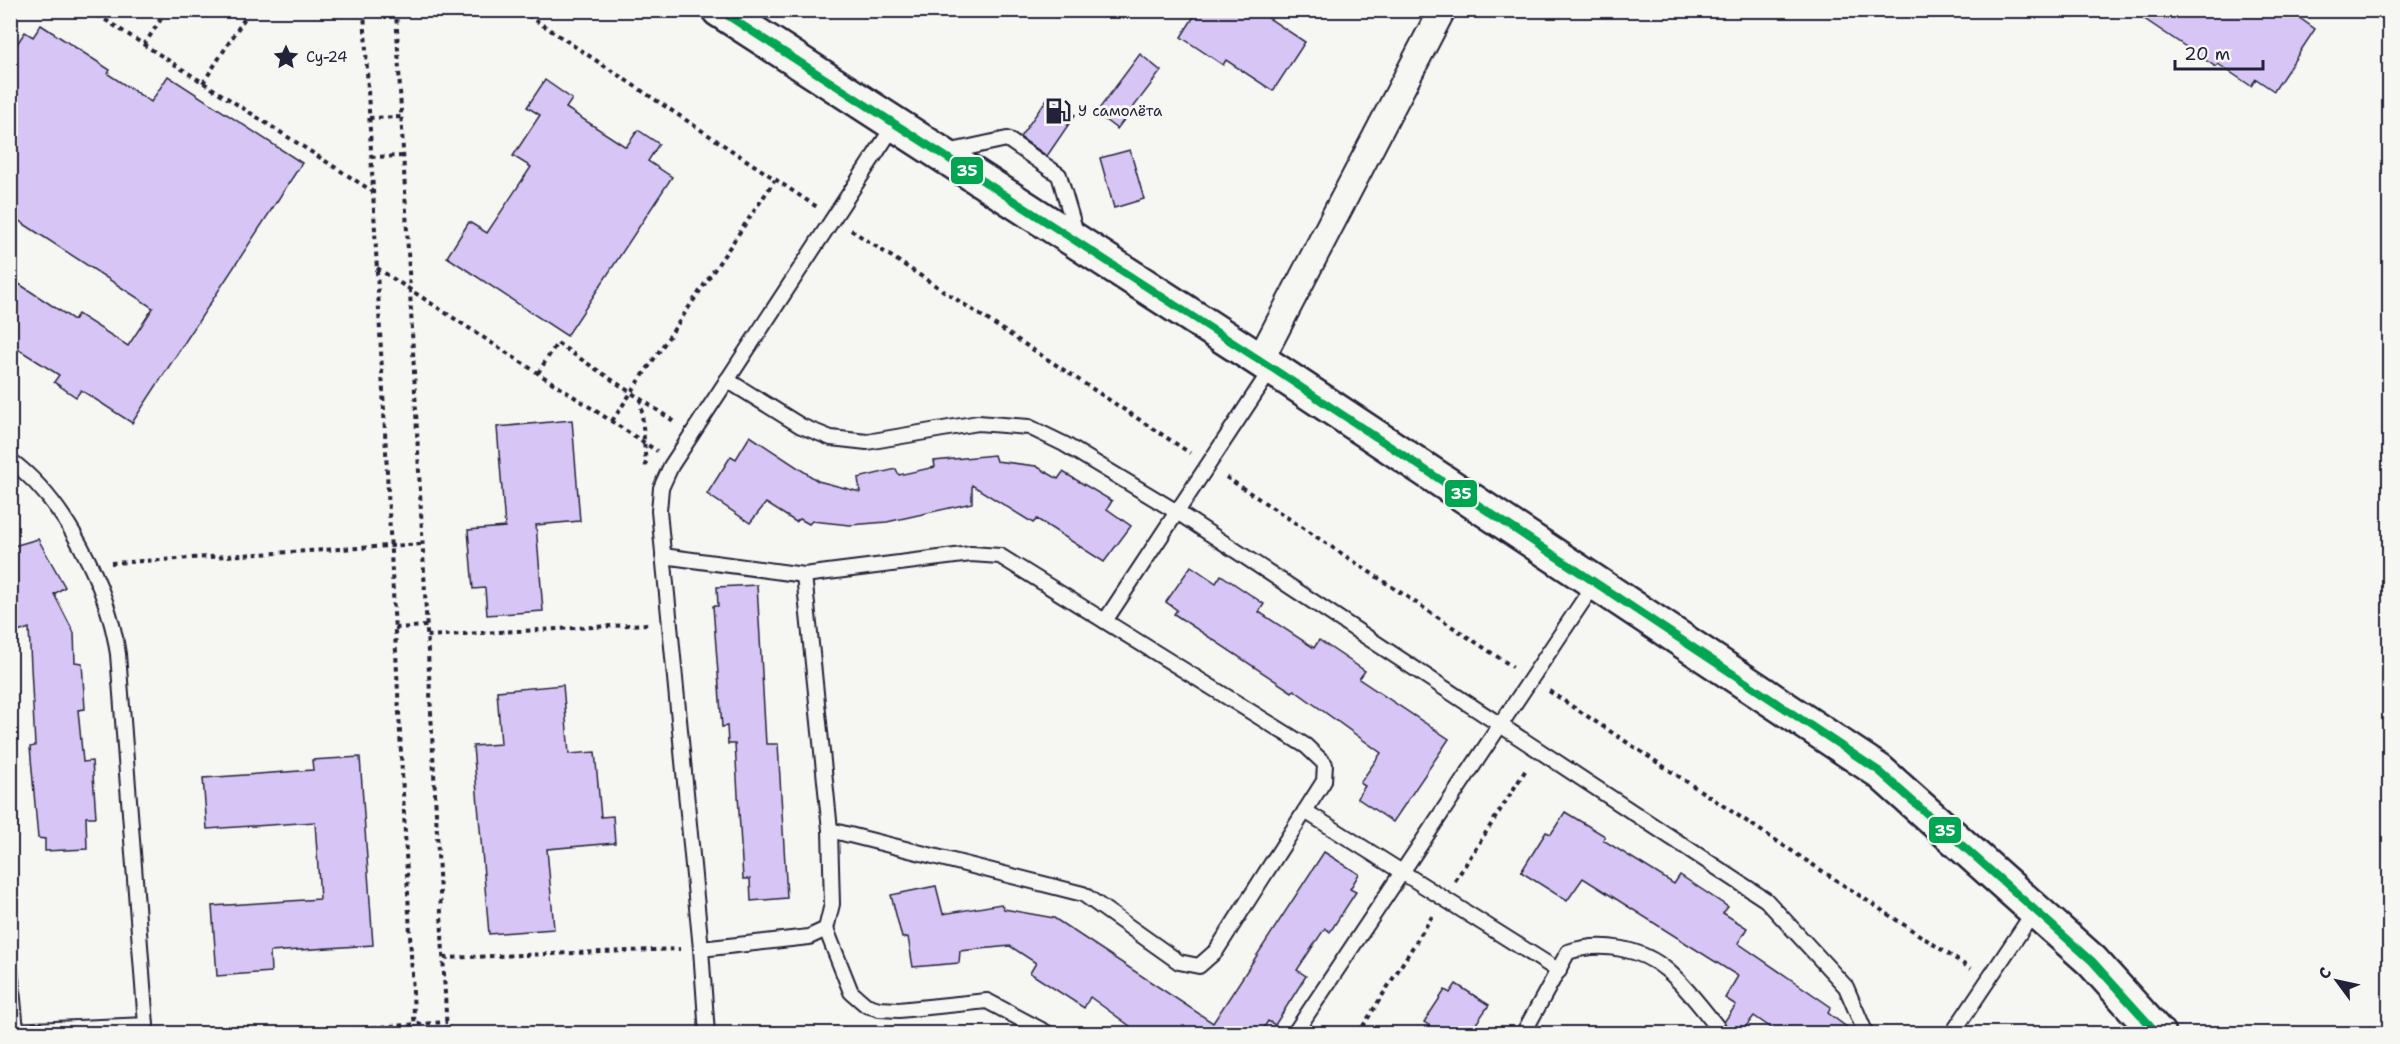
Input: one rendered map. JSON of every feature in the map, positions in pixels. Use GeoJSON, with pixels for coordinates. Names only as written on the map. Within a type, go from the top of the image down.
{"type":"FeatureCollection","features":[{"type":"Feature","properties":{"kind":"main road"},"geometry":{"type":"LineString","coordinates":[[719,10],[1266,364],[1879,771],[2092,961],[2158,1034]]}},
{"type":"Feature","properties":{"kind":"street"},"geometry":{"type":"LineString","coordinates":[[1266,364],[1442,10]]}},
{"type":"Feature","properties":{"kind":"lane"},"geometry":{"type":"LineString","coordinates":[[707,1034],[659,511],[661,488],[692,433],[895,124]]}},
{"type":"Feature","properties":{"kind":"lane"},"geometry":{"type":"LineString","coordinates":[[939,153],[1007,140],[1059,175],[1079,243]]}},
{"type":"Feature","properties":{"kind":"lane"},"geometry":{"type":"LineString","coordinates":[[1105,621],[1208,465],[1266,364]]}},
{"type":"Feature","properties":{"kind":"lane"},"geometry":{"type":"LineString","coordinates":[[728,380],[801,426],[831,438],[867,442],[978,423],[1029,427],[1064,444],[1177,512],[1766,900],[1846,987],[1866,1034]]}},
{"type":"Feature","properties":{"kind":"lane"},"geometry":{"type":"LineString","coordinates":[[10,460],[23,469],[60,513],[89,564],[113,624],[118,654],[146,1025],[13,1031],[10,968]]}},
{"type":"Feature","properties":{"kind":"lane"},"geometry":{"type":"LineString","coordinates":[[663,556],[804,575],[971,554],[1000,556],[1306,746],[1325,764],[1324,781],[1216,951],[1199,966],[1179,962],[1083,894],[830,830]]}},
{"type":"Feature","properties":{"kind":"lane"},"geometry":{"type":"LineString","coordinates":[[804,575],[830,830],[832,904],[826,929],[851,992],[866,1005],[879,1009],[899,1010],[987,1001],[1049,1034]]}},
{"type":"Feature","properties":{"kind":"lane"},"geometry":{"type":"LineString","coordinates":[[1294,1034],[1595,583]]}},
{"type":"Feature","properties":{"kind":"lane"},"geometry":{"type":"LineString","coordinates":[[1305,811],[1559,971]]}},
{"type":"Feature","properties":{"kind":"lane"},"geometry":{"type":"LineString","coordinates":[[1952,1034],[2035,910]]}},
{"type":"Feature","properties":{"kind":"lane"},"geometry":{"type":"LineString","coordinates":[[701,949],[809,937],[826,929]]}},
{"type":"Feature","properties":{"kind":"lane"},"geometry":{"type":"LineString","coordinates":[[1523,1034],[1568,952],[1585,947],[1632,950],[1668,970],[1723,1034]]}},
{"type":"Feature","properties":{"kind":"path"},"geometry":{"type":"LineString","coordinates":[[90,10],[373,191]]}},
{"type":"Feature","properties":{"kind":"path"},"geometry":{"type":"LineString","coordinates":[[144,45],[167,10]]}},
{"type":"Feature","properties":{"kind":"path"},"geometry":{"type":"LineString","coordinates":[[203,82],[250,10]]}},
{"type":"Feature","properties":{"kind":"path"},"geometry":{"type":"LineString","coordinates":[[364,10],[415,1034]]}},
{"type":"Feature","properties":{"kind":"path"},"geometry":{"type":"LineString","coordinates":[[396,10],[447,1034]]}},
{"type":"Feature","properties":{"kind":"path"},"geometry":{"type":"LineString","coordinates":[[426,10],[526,14]]}},
{"type":"Feature","properties":{"kind":"path"},"geometry":{"type":"LineString","coordinates":[[520,10],[1988,980]]}},
{"type":"Feature","properties":{"kind":"path"},"geometry":{"type":"LineString","coordinates":[[369,118],[401,117]]}},
{"type":"Feature","properties":{"kind":"path"},"geometry":{"type":"LineString","coordinates":[[371,157],[403,156]]}},
{"type":"Feature","properties":{"kind":"path"},"geometry":{"type":"LineString","coordinates":[[612,421],[775,180]]}},
{"type":"Feature","properties":{"kind":"path"},"geometry":{"type":"LineString","coordinates":[[377,267],[674,462]]}},
{"type":"Feature","properties":{"kind":"path"},"geometry":{"type":"LineString","coordinates":[[538,373],[557,344],[692,433]]}},
{"type":"Feature","properties":{"kind":"path"},"geometry":{"type":"LineString","coordinates":[[89,564],[423,544]]}},
{"type":"Feature","properties":{"kind":"path"},"geometry":{"type":"LineString","coordinates":[[427,636],[658,624]]}},
{"type":"Feature","properties":{"kind":"path"},"geometry":{"type":"LineString","coordinates":[[395,628],[427,626]]}},
{"type":"Feature","properties":{"kind":"path"},"geometry":{"type":"LineString","coordinates":[[444,958],[683,949]]}},
{"type":"Feature","properties":{"kind":"path"},"geometry":{"type":"LineString","coordinates":[[284,1034],[447,1023]]}},
{"type":"Feature","properties":{"kind":"building"},"geometry":{"type":"Polygon","coordinates":[[[1198,10],[1258,11],[1305,42],[1273,91],[1226,60],[1223,65],[1181,37],[1198,10]]]}},
{"type":"Feature","properties":{"kind":"building"},"geometry":{"type":"Polygon","coordinates":[[[2131,10],[2288,10],[2315,29],[2274,91],[2256,79],[2251,86],[2218,64],[2216,67],[2131,10]]]}},
{"type":"Feature","properties":{"kind":"building"},"geometry":{"type":"Polygon","coordinates":[[[41,25],[110,70],[108,74],[151,102],[168,76],[302,163],[132,423],[81,390],[76,397],[54,382],[59,375],[10,344],[10,278],[74,320],[78,314],[128,346],[153,308],[10,215],[10,54],[25,32],[33,37],[41,25]]]}},
{"type":"Feature","properties":{"kind":"building"},"geometry":{"type":"Polygon","coordinates":[[[1140,54],[1161,71],[1117,129],[1096,113],[1140,54]]]}},
{"type":"Feature","properties":{"kind":"building"},"geometry":{"type":"Polygon","coordinates":[[[545,80],[572,99],[566,108],[626,147],[638,130],[659,144],[648,161],[672,177],[567,336],[447,257],[469,222],[487,233],[531,167],[513,156],[540,115],[527,107],[545,80]]]}},
{"type":"Feature","properties":{"kind":"building"},"geometry":{"type":"Polygon","coordinates":[[[1049,96],[1075,115],[1047,156],[1020,137],[1049,96]]]}},
{"type":"Feature","properties":{"kind":"building"},"geometry":{"type":"Polygon","coordinates":[[[1130,150],[1144,199],[1114,208],[1100,158],[1130,150]]]}},
{"type":"Feature","properties":{"kind":"building"},"geometry":{"type":"Polygon","coordinates":[[[572,420],[580,521],[536,525],[543,611],[487,615],[485,588],[473,589],[468,530],[505,527],[497,427],[572,420]]]}},
{"type":"Feature","properties":{"kind":"building"},"geometry":{"type":"Polygon","coordinates":[[[750,436],[818,481],[860,492],[858,478],[896,469],[899,475],[935,467],[934,461],[994,455],[996,461],[1036,466],[1058,479],[1063,472],[1112,501],[1107,509],[1131,526],[1104,562],[1037,519],[1033,523],[972,485],[972,503],[887,522],[850,525],[812,521],[809,524],[800,519],[796,522],[766,503],[750,523],[707,494],[731,456],[736,459],[750,436]]]}},
{"type":"Feature","properties":{"kind":"building"},"geometry":{"type":"Polygon","coordinates":[[[38,539],[65,587],[54,594],[74,633],[75,662],[82,663],[85,709],[78,710],[83,762],[92,761],[96,817],[86,817],[87,849],[45,851],[45,839],[38,838],[30,747],[35,746],[29,628],[18,632],[10,618],[10,547],[38,539]]]}},
{"type":"Feature","properties":{"kind":"building"},"geometry":{"type":"Polygon","coordinates":[[[1191,566],[1216,583],[1221,575],[1264,604],[1259,612],[1314,648],[1319,640],[1365,671],[1359,679],[1449,739],[1393,822],[1357,798],[1365,786],[1360,783],[1381,753],[1294,690],[1292,692],[1174,614],[1177,610],[1166,602],[1191,566]]]}},
{"type":"Feature","properties":{"kind":"building"},"geometry":{"type":"Polygon","coordinates":[[[757,585],[766,744],[778,744],[787,898],[751,901],[750,879],[743,879],[735,744],[728,744],[727,726],[722,727],[713,606],[718,606],[717,587],[757,585]]]}},
{"type":"Feature","properties":{"kind":"building"},"geometry":{"type":"Polygon","coordinates":[[[563,685],[569,754],[595,752],[601,817],[613,816],[615,843],[547,849],[554,929],[489,934],[473,746],[501,744],[497,691],[563,685]]]}},
{"type":"Feature","properties":{"kind":"building"},"geometry":{"type":"Polygon","coordinates":[[[360,757],[373,945],[270,952],[271,972],[217,976],[212,906],[320,899],[315,822],[207,829],[203,778],[313,770],[312,760],[360,757]]]}},
{"type":"Feature","properties":{"kind":"building"},"geometry":{"type":"Polygon","coordinates":[[[1565,812],[1605,836],[1603,840],[1674,884],[1680,875],[1728,907],[1723,913],[1747,928],[1738,943],[1831,1007],[1828,1013],[1856,1034],[1780,1034],[1754,1016],[1740,1034],[1732,1034],[1724,1022],[1736,1005],[1725,998],[1738,976],[1583,878],[1567,901],[1521,872],[1546,832],[1551,834],[1565,812]]]}},
{"type":"Feature","properties":{"kind":"building"},"geometry":{"type":"Polygon","coordinates":[[[1324,852],[1359,874],[1350,889],[1356,892],[1330,932],[1325,928],[1297,970],[1306,976],[1275,1025],[1268,1021],[1260,1034],[1141,1034],[1090,997],[1084,1008],[1030,973],[1036,963],[1010,946],[960,951],[959,963],[913,967],[908,937],[902,938],[891,895],[936,886],[943,914],[1001,904],[1004,909],[1054,918],[1213,1023],[1324,852]]]}},
{"type":"Feature","properties":{"kind":"building"},"geometry":{"type":"Polygon","coordinates":[[[1456,984],[1489,1005],[1469,1034],[1425,1034],[1430,1026],[1424,1022],[1445,990],[1450,993],[1456,984]]]}},
{"type":"Feature","properties":{"kind":"transit line","name":"35"},"geometry":{"type":"LineString","coordinates":[[719,10],[1272,368],[1879,771],[2092,961],[2158,1034]]}},
{"type":"Feature","properties":{"kind":"place","name":"Су-24"},"geometry":{"type":"Point","coordinates":[286,57]}},
{"type":"Feature","properties":{"kind":"place","name":"У самолёта"},"geometry":{"type":"Point","coordinates":[1058,111]}}]}
